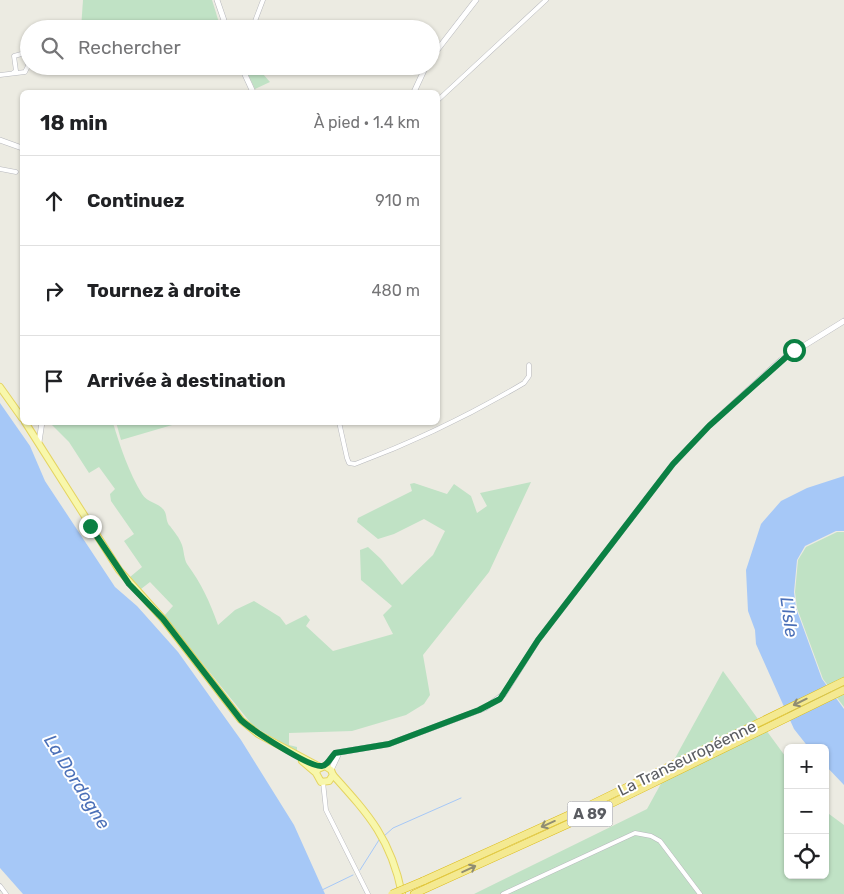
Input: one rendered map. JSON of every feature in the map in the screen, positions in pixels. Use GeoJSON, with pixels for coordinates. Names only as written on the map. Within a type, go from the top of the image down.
{"type":"FeatureCollection","features":[{"type":"Feature","properties":{"kind":"highway","name":"La Transeuropéenne"},"geometry":{"type":"LineString","coordinates":[[392,894],[584,808],[844,681]]}},
{"type":"Feature","properties":{"kind":"highway","name":"La Transeuropéenne"},"geometry":{"type":"LineString","coordinates":[[414,894],[754,735],[844,690]]}},
{"type":"Feature","properties":{"kind":"main road"},"geometry":{"type":"LineString","coordinates":[[0,387],[20,415]]}},
{"type":"Feature","properties":{"kind":"main road"},"geometry":{"type":"LineString","coordinates":[[27,425],[39,442],[58,477],[119,570],[163,619],[241,720],[258,734],[332,772],[372,819],[389,849],[402,894]]}},
{"type":"Feature","properties":{"kind":"main road"},"geometry":{"type":"LineString","coordinates":[[298,756],[316,773],[317,778],[348,792]]}},
{"type":"Feature","properties":{"kind":"main road"},"geometry":{"type":"LineString","coordinates":[[316,773],[322,766]]}},
{"type":"Feature","properties":{"kind":"main road"},"geometry":{"type":"LineString","coordinates":[[325,782],[332,772]]}},
{"type":"Feature","properties":{"kind":"street"},"geometry":{"type":"LineString","coordinates":[[217,0],[223,20]]}},
{"type":"Feature","properties":{"kind":"street"},"geometry":{"type":"LineString","coordinates":[[255,20],[262,0]]}},
{"type":"Feature","properties":{"kind":"street"},"geometry":{"type":"LineString","coordinates":[[440,46],[476,0]]}},
{"type":"Feature","properties":{"kind":"street"},"geometry":{"type":"LineString","coordinates":[[440,98],[546,0]]}},
{"type":"Feature","properties":{"kind":"street"},"geometry":{"type":"LineString","coordinates":[[13,73],[16,70],[14,56],[20,54]]}},
{"type":"Feature","properties":{"kind":"street"},"geometry":{"type":"LineString","coordinates":[[0,75],[20,72]]}},
{"type":"Feature","properties":{"kind":"street"},"geometry":{"type":"LineString","coordinates":[[245,75],[252,90]]}},
{"type":"Feature","properties":{"kind":"street"},"geometry":{"type":"LineString","coordinates":[[415,90],[422,75]]}},
{"type":"Feature","properties":{"kind":"street"},"geometry":{"type":"LineString","coordinates":[[0,140],[20,147]]}},
{"type":"Feature","properties":{"kind":"street"},"geometry":{"type":"LineString","coordinates":[[0,170],[16,172]]}},
{"type":"Feature","properties":{"kind":"street"},"geometry":{"type":"LineString","coordinates":[[322,766],[333,755],[398,741],[485,708],[500,699],[538,640],[673,464],[709,426],[781,360],[844,321]]}},
{"type":"Feature","properties":{"kind":"street"},"geometry":{"type":"LineString","coordinates":[[340,425],[346,458],[350,463],[355,464],[446,426],[481,408],[524,383],[529,376],[528,365]]}},
{"type":"Feature","properties":{"kind":"street"},"geometry":{"type":"LineString","coordinates":[[39,442],[42,425]]}},
{"type":"Feature","properties":{"kind":"street"},"geometry":{"type":"LineString","coordinates":[[332,772],[339,753]]}},
{"type":"Feature","properties":{"kind":"street"},"geometry":{"type":"LineString","coordinates":[[325,782],[326,810],[368,894]]}},
{"type":"Feature","properties":{"kind":"street"},"geometry":{"type":"LineString","coordinates":[[503,894],[635,833],[660,840],[700,894]]}},
{"type":"Feature","properties":{"kind":"street"},"geometry":{"type":"LineString","coordinates":[[0,886],[6,894]]}},
{"type":"Feature","properties":{"kind":"green space"},"geometry":{"type":"Polygon","coordinates":[[[83,0],[212,0],[218,20],[82,20],[83,0]]]}},
{"type":"Feature","properties":{"kind":"green space"},"geometry":{"type":"Polygon","coordinates":[[[248,75],[264,75],[270,82],[255,89],[248,75]]]}},
{"type":"Feature","properties":{"kind":"green space"},"geometry":{"type":"Polygon","coordinates":[[[52,425],[114,425],[125,459],[137,486],[147,500],[160,506],[165,512],[168,523],[181,542],[186,562],[205,593],[218,625],[235,610],[254,601],[280,617],[286,625],[306,615],[310,620],[306,626],[333,651],[393,634],[383,615],[392,606],[361,580],[360,550],[368,547],[381,559],[402,585],[433,555],[445,531],[424,519],[394,534],[378,539],[357,522],[358,518],[412,491],[410,484],[414,483],[447,494],[454,484],[471,496],[477,513],[487,506],[480,493],[531,482],[489,572],[423,655],[430,695],[424,704],[406,715],[352,731],[289,733],[289,745],[297,747],[297,751],[254,727],[164,616],[173,606],[150,582],[141,589],[130,577],[142,567],[124,541],[134,534],[111,501],[110,494],[115,489],[99,467],[89,473],[69,442],[52,425]]]}},
{"type":"Feature","properties":{"kind":"green space"},"geometry":{"type":"Polygon","coordinates":[[[117,425],[172,425],[121,440],[117,425]]]}},
{"type":"Feature","properties":{"kind":"green space"},"geometry":{"type":"Polygon","coordinates":[[[837,532],[844,532],[844,707],[823,679],[797,608],[795,592],[798,560],[806,547],[837,532]]]}},
{"type":"Feature","properties":{"kind":"green space"},"geometry":{"type":"Polygon","coordinates":[[[723,671],[784,755],[784,879],[829,879],[829,814],[844,825],[844,894],[474,894],[647,809],[723,671]]]}},
{"type":"Feature","properties":{"kind":"water","name":"La Dordogne"},"geometry":{"type":"Polygon","coordinates":[[[0,403],[30,446],[45,481],[115,587],[137,606],[178,652],[241,740],[294,825],[325,894],[23,894],[0,868],[0,403]]]}},
{"type":"Feature","properties":{"kind":"water","name":"L'Isle"},"geometry":{"type":"Polygon","coordinates":[[[844,476],[844,531],[836,531],[805,546],[797,560],[794,592],[796,608],[822,679],[844,709],[844,785],[829,769],[829,744],[806,744],[794,729],[756,644],[755,630],[748,611],[746,570],[761,524],[781,501],[807,488],[844,476]]]}},
{"type":"Feature","properties":{"kind":"waterway"},"geometry":{"type":"LineString","coordinates":[[384,836],[393,828],[461,798]]}},
{"type":"Feature","properties":{"kind":"waterway"},"geometry":{"type":"LineString","coordinates":[[360,870],[379,840]]}},
{"type":"Feature","properties":{"kind":"waterway"},"geometry":{"type":"LineString","coordinates":[[322,890],[353,875]]}},
{"type":"Feature","properties":{"kind":"route"},"geometry":{"type":"LineString","coordinates":[[90,526],[129,584],[151,604],[241,720],[258,734],[298,756],[320,767],[325,766],[335,753],[389,744],[479,710],[500,699],[509,688],[538,640],[572,598],[656,484],[709,426],[794,350]]}}]}
